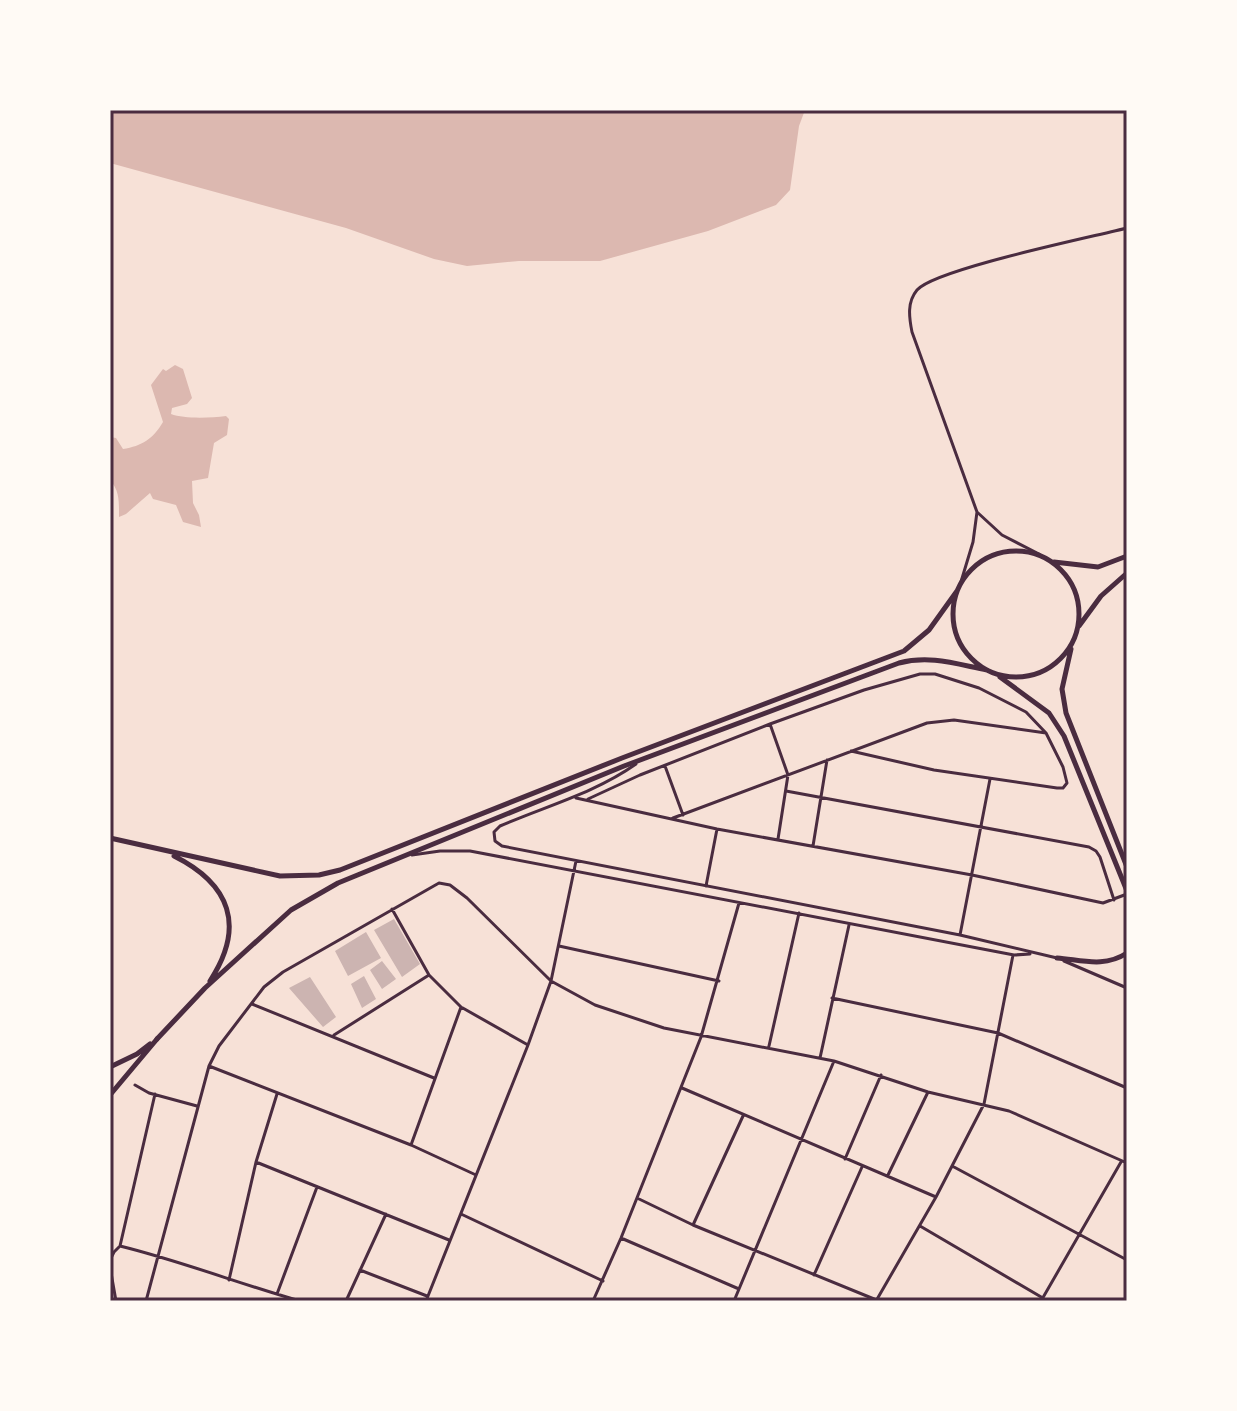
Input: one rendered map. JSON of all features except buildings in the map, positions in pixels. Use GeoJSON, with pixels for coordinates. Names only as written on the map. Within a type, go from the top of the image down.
{"type":"FeatureCollection","features":[{"type":"Feature","properties":{"kind":"main road"},"geometry":{"type":"LineString","coordinates":[[110,838],[280,876],[309,876],[340,870],[904,651],[929,630],[976,564],[991,555],[1013,550],[1039,554],[1052,561],[1063,571],[1077,597],[1078,626],[1063,679],[1066,713],[1127,867]]}},
{"type":"Feature","properties":{"kind":"main road"},"geometry":{"type":"LineString","coordinates":[[1052,561],[1098,567],[1127,556]]}},
{"type":"Feature","properties":{"kind":"main road"},"geometry":{"type":"LineString","coordinates":[[1078,626],[1101,596],[1127,573]]}},
{"type":"Feature","properties":{"kind":"main road"},"geometry":{"type":"LineString","coordinates":[[958,588],[953,606],[957,636],[964,650],[1029,697],[1056,722],[1070,749],[1127,892]]}},
{"type":"Feature","properties":{"kind":"main road"},"geometry":{"type":"LineString","coordinates":[[110,1095],[205,988],[291,910],[338,883],[641,760],[912,660],[938,659],[1005,676],[1033,675],[1057,662],[1074,640]]}},
{"type":"Feature","properties":{"kind":"main road"},"geometry":{"type":"LineString","coordinates":[[165,852],[196,867],[213,882],[223,900],[229,923],[228,947],[205,988]]}},
{"type":"Feature","properties":{"kind":"main road"},"geometry":{"type":"LineString","coordinates":[[1057,958],[1099,963],[1109,962],[1127,953]]}},
{"type":"Feature","properties":{"kind":"main road"},"geometry":{"type":"LineString","coordinates":[[110,1067],[137,1054],[157,1039]]}},
{"type":"Feature","properties":{"kind":"street"},"geometry":{"type":"LineString","coordinates":[[958,588],[973,542],[977,512],[912,332],[909,312],[916,291],[934,278],[966,268],[1127,228]]}},
{"type":"Feature","properties":{"kind":"street"},"geometry":{"type":"LineString","coordinates":[[977,512],[1002,535],[1039,554]]}},
{"type":"Feature","properties":{"kind":"street"},"geometry":{"type":"LineString","coordinates":[[588,799],[770,724],[864,690],[920,674],[954,679],[1010,702],[1026,712],[1046,733],[1067,777],[1065,786],[1057,788],[934,770],[851,751]]}},
{"type":"Feature","properties":{"kind":"street"},"geometry":{"type":"LineString","coordinates":[[672,819],[915,726],[940,721],[1046,733]]}},
{"type":"Feature","properties":{"kind":"street"},"geometry":{"type":"LineString","coordinates":[[770,724],[788,775],[778,839]]}},
{"type":"Feature","properties":{"kind":"street"},"geometry":{"type":"LineString","coordinates":[[641,760],[616,777],[572,798],[500,826],[493,835],[496,843],[1016,947],[1057,958],[1127,988]]}},
{"type":"Feature","properties":{"kind":"street"},"geometry":{"type":"LineString","coordinates":[[813,846],[827,760]]}},
{"type":"Feature","properties":{"kind":"street"},"geometry":{"type":"LineString","coordinates":[[665,766],[683,815]]}},
{"type":"Feature","properties":{"kind":"street"},"geometry":{"type":"LineString","coordinates":[[960,935],[990,779]]}},
{"type":"Feature","properties":{"kind":"street"},"geometry":{"type":"LineString","coordinates":[[786,791],[1092,849],[1100,857],[1114,900]]}},
{"type":"Feature","properties":{"kind":"street"},"geometry":{"type":"LineString","coordinates":[[572,798],[1103,903],[1127,892]]}},
{"type":"Feature","properties":{"kind":"street"},"geometry":{"type":"LineString","coordinates":[[706,886],[717,829]]}},
{"type":"Feature","properties":{"kind":"street"},"geometry":{"type":"LineString","coordinates":[[401,856],[450,850],[470,851],[1014,955],[1031,953]]}},
{"type":"Feature","properties":{"kind":"street"},"geometry":{"type":"LineString","coordinates":[[360,1270],[427,1299],[551,981],[576,861]]}},
{"type":"Feature","properties":{"kind":"street"},"geometry":{"type":"LineString","coordinates":[[146,1301],[197,1106],[209,1066],[219,1046],[264,987],[283,972],[439,883],[450,885],[476,905],[551,981],[595,1005],[664,1028],[834,1061],[928,1092],[984,1104],[1040,1123],[1127,1163]]}},
{"type":"Feature","properties":{"kind":"street"},"geometry":{"type":"LineString","coordinates":[[593,1301],[701,1037],[739,902]]}},
{"type":"Feature","properties":{"kind":"street"},"geometry":{"type":"LineString","coordinates":[[392,909],[429,975],[461,1007],[528,1045]]}},
{"type":"Feature","properties":{"kind":"street"},"geometry":{"type":"LineString","coordinates":[[768,1048],[799,913]]}},
{"type":"Feature","properties":{"kind":"street"},"geometry":{"type":"LineString","coordinates":[[868,927],[871,918]]}},
{"type":"Feature","properties":{"kind":"street"},"geometry":{"type":"LineString","coordinates":[[885,931],[889,921]]}},
{"type":"Feature","properties":{"kind":"street"},"geometry":{"type":"LineString","coordinates":[[820,1058],[849,923]]}},
{"type":"Feature","properties":{"kind":"street"},"geometry":{"type":"LineString","coordinates":[[559,946],[719,981]]}},
{"type":"Feature","properties":{"kind":"street"},"geometry":{"type":"LineString","coordinates":[[637,1198],[693,1225],[877,1301],[984,1104],[1014,955]]}},
{"type":"Feature","properties":{"kind":"street"},"geometry":{"type":"LineString","coordinates":[[332,1036],[429,975]]}},
{"type":"Feature","properties":{"kind":"street"},"geometry":{"type":"LineString","coordinates":[[832,998],[998,1033],[1127,1088]]}},
{"type":"Feature","properties":{"kind":"street"},"geometry":{"type":"LineString","coordinates":[[252,1004],[434,1078]]}},
{"type":"Feature","properties":{"kind":"street"},"geometry":{"type":"LineString","coordinates":[[411,1145],[461,1007]]}},
{"type":"Feature","properties":{"kind":"street"},"geometry":{"type":"LineString","coordinates":[[734,1301],[834,1061]]}},
{"type":"Feature","properties":{"kind":"street"},"geometry":{"type":"LineString","coordinates":[[209,1066],[411,1145],[477,1175]]}},
{"type":"Feature","properties":{"kind":"street"},"geometry":{"type":"LineString","coordinates":[[845,1159],[881,1075]]}},
{"type":"Feature","properties":{"kind":"street"},"geometry":{"type":"LineString","coordinates":[[135,1085],[197,1106]]}},
{"type":"Feature","properties":{"kind":"street"},"geometry":{"type":"LineString","coordinates":[[681,1088],[936,1197]]}},
{"type":"Feature","properties":{"kind":"street"},"geometry":{"type":"LineString","coordinates":[[887,1177],[928,1092]]}},
{"type":"Feature","properties":{"kind":"street"},"geometry":{"type":"LineString","coordinates":[[110,1260],[120,1246],[155,1094]]}},
{"type":"Feature","properties":{"kind":"street"},"geometry":{"type":"LineString","coordinates":[[229,1280],[256,1162],[277,1094]]}},
{"type":"Feature","properties":{"kind":"street"},"geometry":{"type":"LineString","coordinates":[[693,1225],[743,1116]]}},
{"type":"Feature","properties":{"kind":"street"},"geometry":{"type":"LineString","coordinates":[[920,1226],[1044,1300],[1121,1161]]}},
{"type":"Feature","properties":{"kind":"street"},"geometry":{"type":"LineString","coordinates":[[256,1162],[450,1240]]}},
{"type":"Feature","properties":{"kind":"street"},"geometry":{"type":"LineString","coordinates":[[953,1166],[1127,1260]]}},
{"type":"Feature","properties":{"kind":"street"},"geometry":{"type":"LineString","coordinates":[[814,1275],[862,1167]]}},
{"type":"Feature","properties":{"kind":"street"},"geometry":{"type":"LineString","coordinates":[[277,1294],[317,1187]]}},
{"type":"Feature","properties":{"kind":"street"},"geometry":{"type":"LineString","coordinates":[[346,1301],[386,1214]]}},
{"type":"Feature","properties":{"kind":"street"},"geometry":{"type":"LineString","coordinates":[[461,1214],[603,1281]]}},
{"type":"Feature","properties":{"kind":"street"},"geometry":{"type":"LineString","coordinates":[[621,1238],[739,1289]]}},
{"type":"Feature","properties":{"kind":"street"},"geometry":{"type":"LineString","coordinates":[[120,1246],[158,1255],[300,1301]]}},
{"type":"Feature","properties":{"kind":"street"},"geometry":{"type":"LineString","coordinates":[[110,1267],[116,1301]]}},
{"type":"Feature","properties":{"kind":"shaded area"},"geometry":{"type":"Polygon","coordinates":[[[110,110],[805,110],[799,126],[790,190],[776,205],[708,231],[600,261],[519,261],[467,266],[434,259],[346,228],[110,163],[110,110]]]}},
{"type":"Feature","properties":{"kind":"shaded area"},"geometry":{"type":"Polygon","coordinates":[[[175,365],[183,369],[192,398],[187,404],[172,408],[171,414],[205,418],[226,416],[229,419],[227,435],[214,443],[208,478],[192,481],[193,503],[201,527],[183,522],[176,505],[153,499],[150,493],[119,517],[117,493],[110,480],[110,437],[116,438],[123,449],[141,444],[155,433],[163,422],[151,385],[163,369],[166,371],[175,365]]]}}]}
